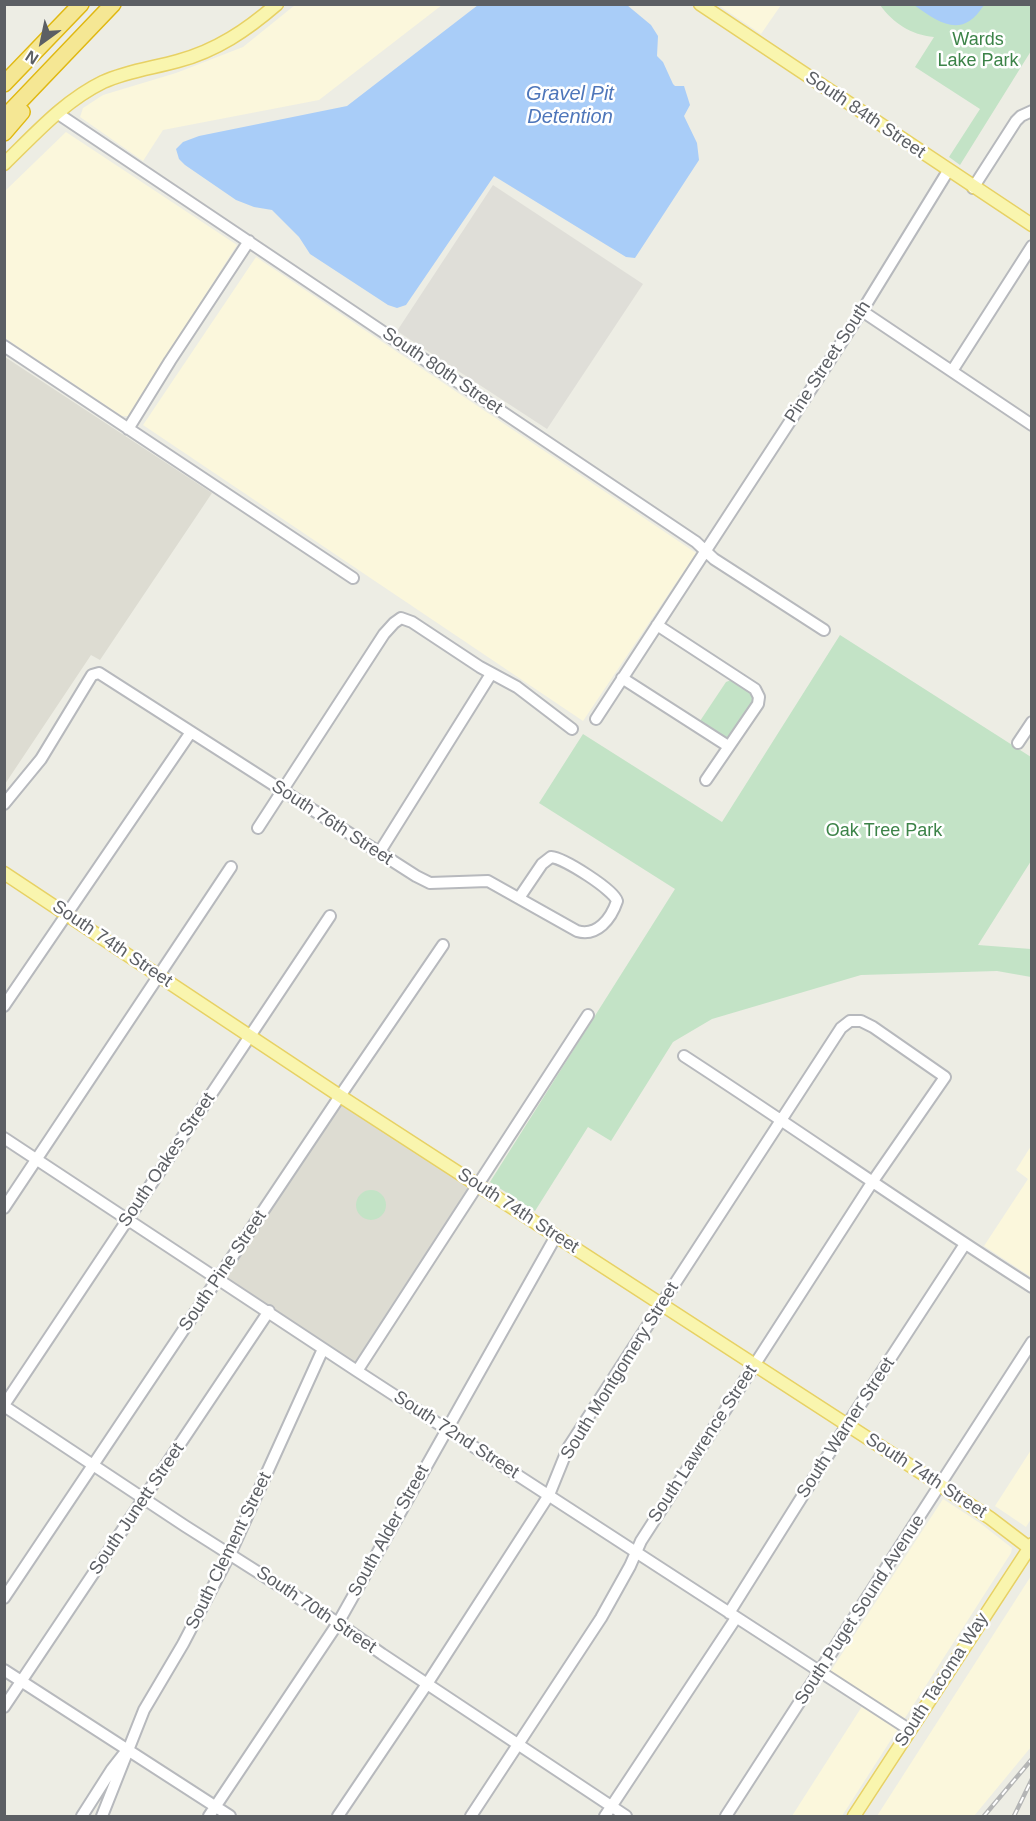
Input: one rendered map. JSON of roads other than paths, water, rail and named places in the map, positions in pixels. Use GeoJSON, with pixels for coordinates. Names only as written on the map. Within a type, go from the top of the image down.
{"type":"FeatureCollection","features":[{"type":"Feature","properties":{"kind":"highway"},"geometry":{"type":"LineString","coordinates":[[4,84],[81,4]]}},
{"type":"Feature","properties":{"kind":"highway"},"geometry":{"type":"LineString","coordinates":[[4,118],[113,4]]}},
{"type":"Feature","properties":{"kind":"highway"},"geometry":{"type":"LineString","coordinates":[[4,133],[101,17]]}},
{"type":"Feature","properties":{"kind":"main road"},"geometry":{"type":"LineString","coordinates":[[4,164],[57,113],[90,89],[113,78],[186,59],[220,45],[245,30],[277,4]]}},
{"type":"Feature","properties":{"kind":"main road","name":"South 84th Street"},"geometry":{"type":"LineString","coordinates":[[700,4],[973,188],[1032,225]]}},
{"type":"Feature","properties":{"kind":"main road","name":"South 74th Street"},"geometry":{"type":"LineString","coordinates":[[4,873],[339,1096],[940,1485],[1031,1547]]}},
{"type":"Feature","properties":{"kind":"main road","name":"South Tacoma Way"},"geometry":{"type":"LineString","coordinates":[[854,1816],[1031,1547]]}},
{"type":"Feature","properties":{"kind":"street"},"geometry":{"type":"LineString","coordinates":[[973,188],[1016,121],[1032,111]]}},
{"type":"Feature","properties":{"kind":"street","name":"South 80th Street"},"geometry":{"type":"LineString","coordinates":[[57,113],[824,630]]}},
{"type":"Feature","properties":{"kind":"street","name":"Pine Street South"},"geometry":{"type":"LineString","coordinates":[[706,551],[862,311],[948,171]]}},
{"type":"Feature","properties":{"kind":"street"},"geometry":{"type":"LineString","coordinates":[[128,429],[249,242]]}},
{"type":"Feature","properties":{"kind":"street"},"geometry":{"type":"LineString","coordinates":[[952,371],[1032,246]]}},
{"type":"Feature","properties":{"kind":"street"},"geometry":{"type":"LineString","coordinates":[[862,311],[1032,425]]}},
{"type":"Feature","properties":{"kind":"street"},"geometry":{"type":"LineString","coordinates":[[4,346],[353,578]]}},
{"type":"Feature","properties":{"kind":"street"},"geometry":{"type":"LineString","coordinates":[[596,719],[706,551]]}},
{"type":"Feature","properties":{"kind":"street"},"geometry":{"type":"LineString","coordinates":[[258,828],[384,634],[397,620],[405,618],[491,674],[517,687],[572,729]]}},
{"type":"Feature","properties":{"kind":"street"},"geometry":{"type":"LineString","coordinates":[[657,624],[755,689],[759,697],[758,704],[706,780]]}},
{"type":"Feature","properties":{"kind":"street","name":"South 76th Street"},"geometry":{"type":"LineString","coordinates":[[4,804],[42,759],[93,674],[102,674],[379,853],[430,883],[488,881],[577,932],[584,933],[602,926],[616,904],[615,896],[563,860],[551,857],[542,864],[519,898]]}},
{"type":"Feature","properties":{"kind":"street"},"geometry":{"type":"LineString","coordinates":[[379,853],[491,674]]}},
{"type":"Feature","properties":{"kind":"street"},"geometry":{"type":"LineString","coordinates":[[622,678],[728,746]]}},
{"type":"Feature","properties":{"kind":"street"},"geometry":{"type":"LineString","coordinates":[[1018,743],[1032,722]]}},
{"type":"Feature","properties":{"kind":"street"},"geometry":{"type":"LineString","coordinates":[[4,1006],[192,732]]}},
{"type":"Feature","properties":{"kind":"street"},"geometry":{"type":"LineString","coordinates":[[4,1208],[231,867]]}},
{"type":"Feature","properties":{"kind":"street","name":"South Oakes Street"},"geometry":{"type":"LineString","coordinates":[[4,1406],[330,916]]}},
{"type":"Feature","properties":{"kind":"street","name":"South Pine Street"},"geometry":{"type":"LineString","coordinates":[[4,1598],[339,1096],[443,945]]}},
{"type":"Feature","properties":{"kind":"street"},"geometry":{"type":"LineString","coordinates":[[357,1371],[588,1015]]}},
{"type":"Feature","properties":{"kind":"street","name":"South Montgomery Street"},"geometry":{"type":"LineString","coordinates":[[338,1816],[427,1684],[549,1495],[568,1448],[842,1028],[850,1021],[861,1022],[873,1027],[945,1077]]}},
{"type":"Feature","properties":{"kind":"street"},"geometry":{"type":"LineString","coordinates":[[684,1056],[1032,1287]]}},
{"type":"Feature","properties":{"kind":"street","name":"South Lawrence Street"},"geometry":{"type":"LineString","coordinates":[[471,1816],[601,1618],[641,1541],[754,1364],[873,1181],[945,1077]]}},
{"type":"Feature","properties":{"kind":"street","name":"South 72nd Street"},"geometry":{"type":"LineString","coordinates":[[4,1138],[357,1371],[910,1730]]}},
{"type":"Feature","properties":{"kind":"street","name":"South Alder Street"},"geometry":{"type":"LineString","coordinates":[[212,1812],[338,1623],[556,1236]]}},
{"type":"Feature","properties":{"kind":"street","name":"South Warner Street"},"geometry":{"type":"LineString","coordinates":[[608,1812],[733,1615],[847,1425],[965,1244]]}},
{"type":"Feature","properties":{"kind":"street","name":"South Junett Street"},"geometry":{"type":"LineString","coordinates":[[4,1707],[268,1311]]}},
{"type":"Feature","properties":{"kind":"street","name":"South Puget Sound Avenue"},"geometry":{"type":"LineString","coordinates":[[726,1816],[1032,1342]]}},
{"type":"Feature","properties":{"kind":"street","name":"South Clement Street"},"geometry":{"type":"LineString","coordinates":[[102,1816],[144,1710],[183,1644],[230,1554],[324,1349]]}},
{"type":"Feature","properties":{"kind":"street","name":"South 70th Street"},"geometry":{"type":"LineString","coordinates":[[4,1406],[338,1623],[518,1745],[608,1812],[626,1816]]}},
{"type":"Feature","properties":{"kind":"street"},"geometry":{"type":"LineString","coordinates":[[4,1670],[128,1750],[212,1812],[230,1816]]}},
{"type":"Feature","properties":{"kind":"street"},"geometry":{"type":"LineString","coordinates":[[82,1816],[112,1769],[128,1750]]}},
{"type":"Feature","properties":{"kind":"water","name":"Gravel Pit Detention"},"geometry":{"type":"Polygon","coordinates":[[[478,5],[627,5],[651,25],[658,36],[657,56],[663,62],[673,84],[684,86],[690,105],[684,116],[697,143],[699,160],[635,258],[626,257],[494,176],[406,305],[397,308],[388,305],[310,254],[299,237],[272,210],[254,207],[236,200],[179,159],[176,149],[183,142],[199,136],[347,106],[478,5]]]}},
{"type":"Feature","properties":{"kind":"water"},"geometry":{"type":"Polygon","coordinates":[[[914,5],[984,5],[968,22],[951,25],[933,18],[914,5]]]}},
{"type":"Feature","properties":{"kind":"railway"},"geometry":{"type":"LineString","coordinates":[[984,1816],[1032,1759]]}},
{"type":"Feature","properties":{"kind":"railway"},"geometry":{"type":"LineString","coordinates":[[1014,1816],[1032,1779]]}},
{"type":"Feature","properties":{"kind":"park label","name":"Wards Lake Park"},"geometry":{"type":"Point","coordinates":[978,50]}},
{"type":"Feature","properties":{"kind":"park label","name":"Oak Tree Park"},"geometry":{"type":"Point","coordinates":[884,831]}}]}
